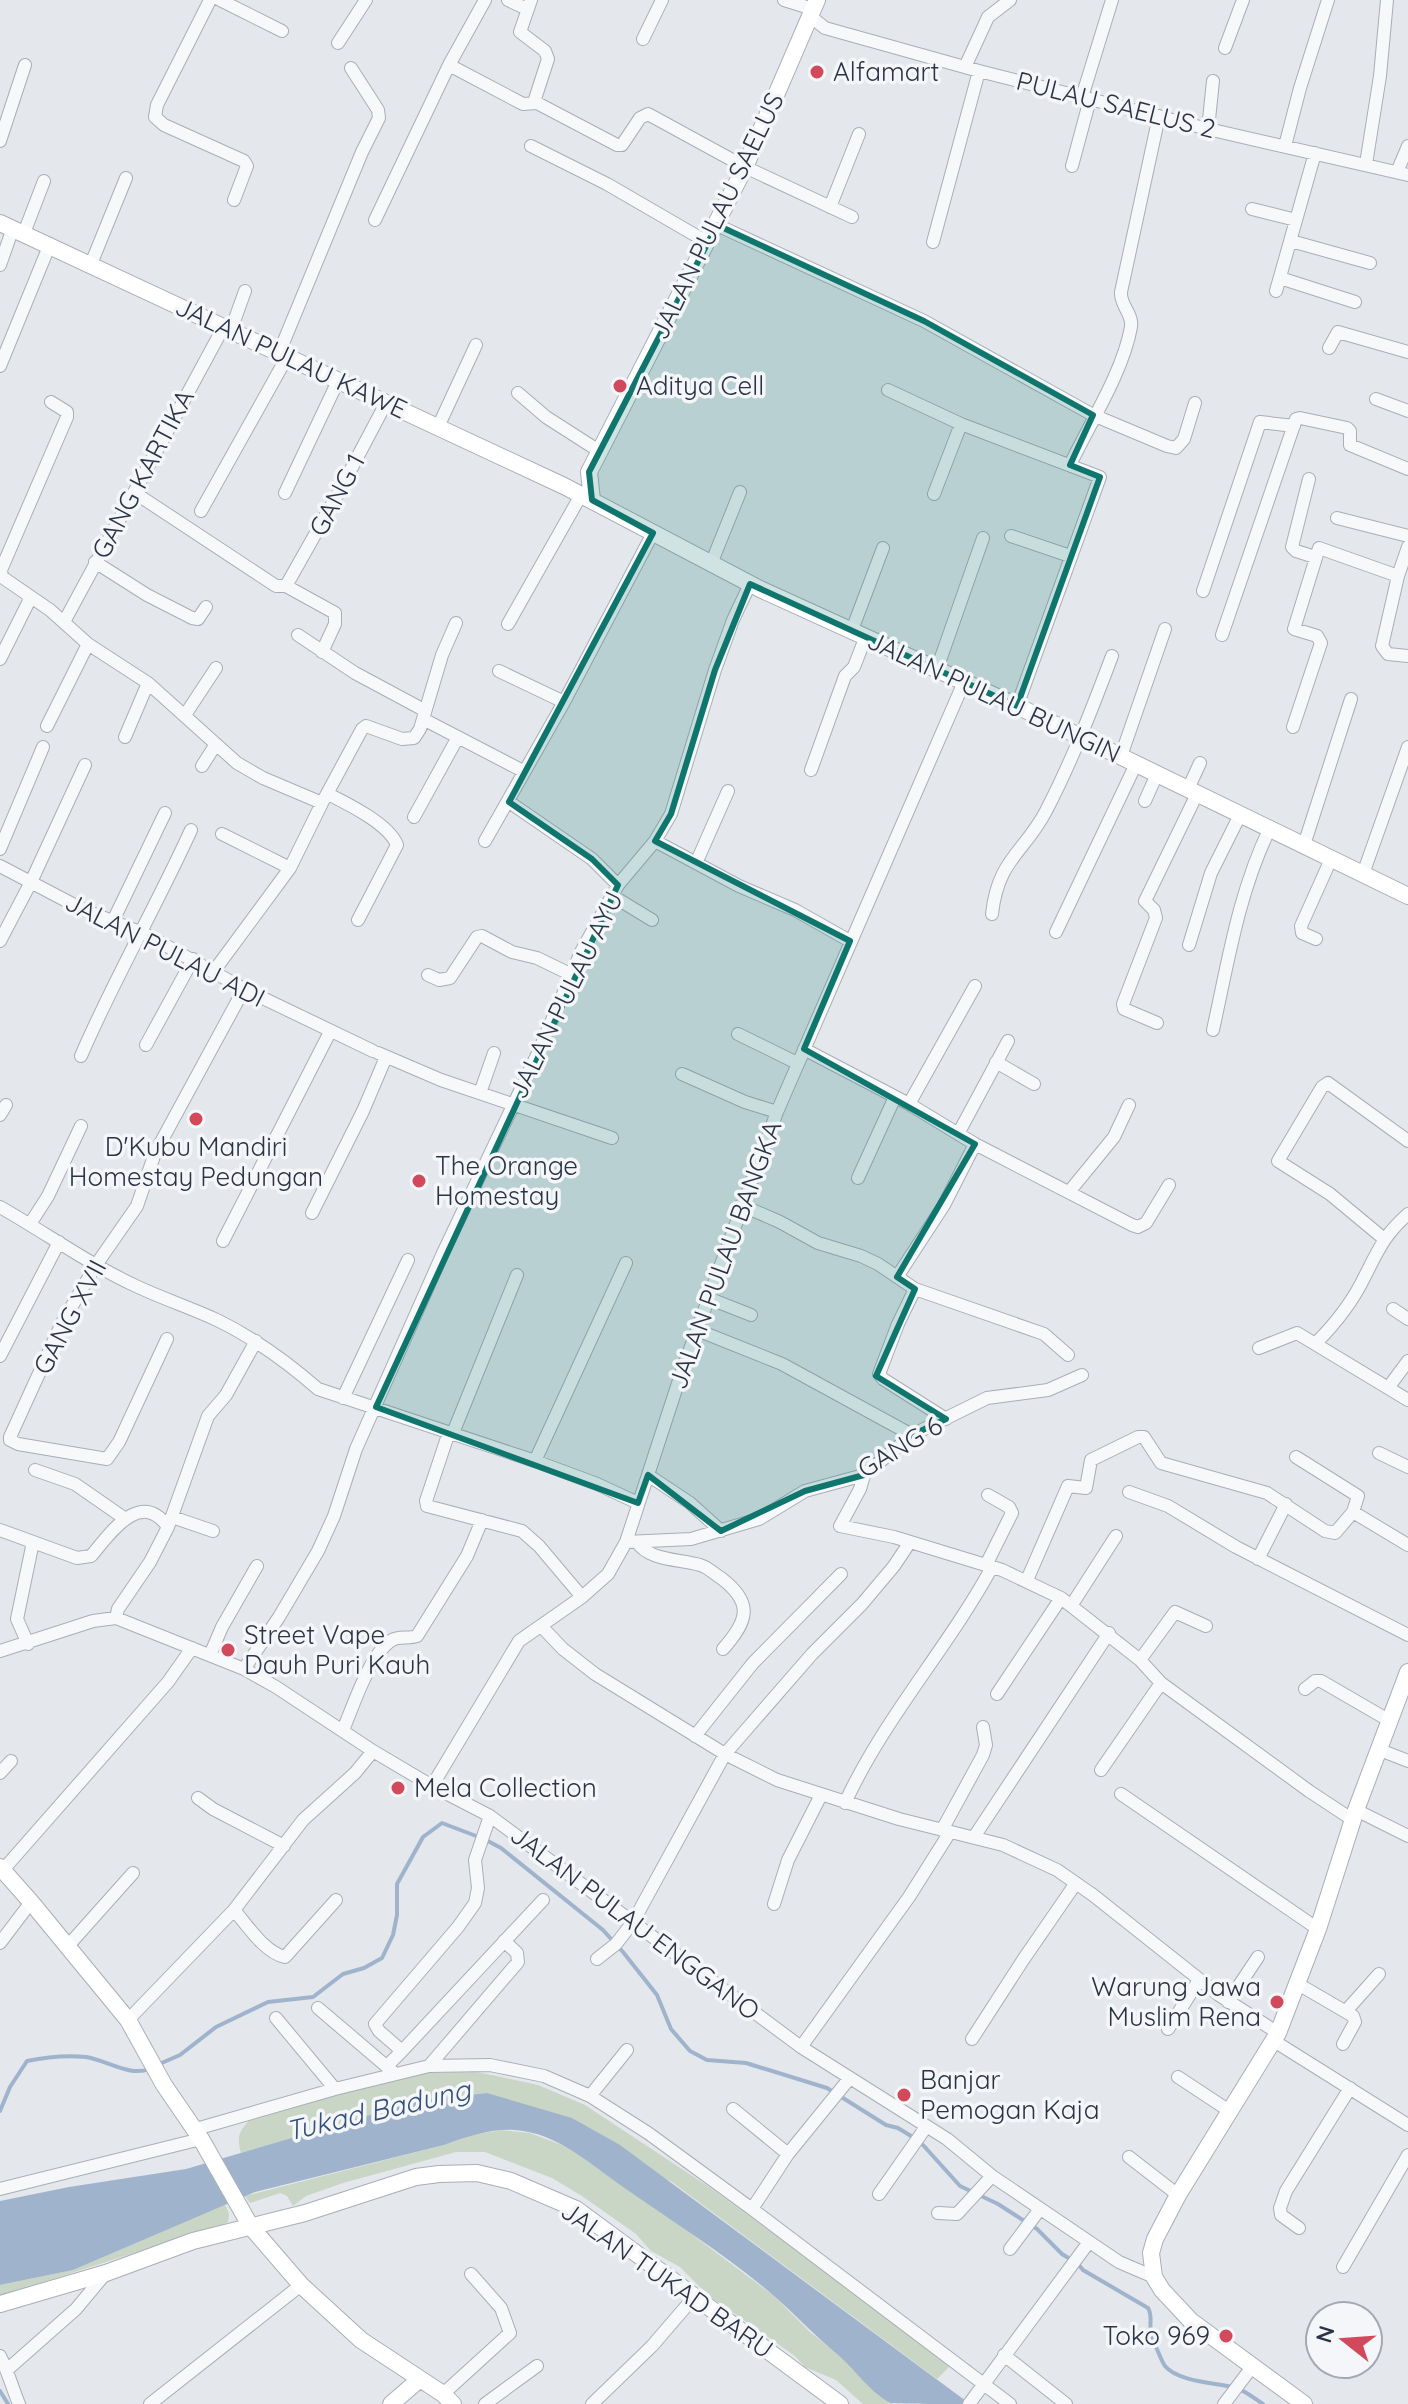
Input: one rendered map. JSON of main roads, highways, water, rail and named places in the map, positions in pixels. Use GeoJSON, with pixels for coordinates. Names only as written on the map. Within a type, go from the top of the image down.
{"type":"FeatureCollection","features":[{"type":"Feature","properties":{"kind":"water","name":"Tukad Badung"},"geometry":{"type":"Polygon","coordinates":[[[487,2093],[572,2118],[620,2145],[970,2404],[891,2403],[883,2399],[774,2296],[720,2254],[574,2152],[546,2137],[515,2130],[479,2134],[255,2192],[73,2270],[0,2285],[0,2201],[186,2169],[421,2100],[487,2093]]]}},
{"type":"Feature","properties":{"kind":"waterway"},"geometry":{"type":"LineString","coordinates":[[157,2065],[180,2055],[216,2027],[268,2002],[313,1997],[343,1974],[364,1968],[382,1958],[393,1935],[397,1915],[397,1884],[423,1837],[442,1823],[501,1848],[603,1930],[657,1995],[671,2029],[690,2051],[707,2060],[746,2063],[827,2088],[886,2125],[911,2136]]}},
{"type":"Feature","properties":{"kind":"waterway"},"geometry":{"type":"LineString","coordinates":[[0,2111],[10,2087],[27,2061],[79,2056],[126,2070],[149,2069]]}},
{"type":"Feature","properties":{"kind":"waterway"},"geometry":{"type":"LineString","coordinates":[[923,2145],[960,2186],[998,2204],[1037,2229],[1083,2270],[1148,2308],[1153,2338],[1165,2366],[1171,2371],[1188,2379],[1236,2388],[1263,2404]]}},
{"type":"Feature","properties":{"kind":"waterway"},"geometry":{"type":"LineString","coordinates":[[0,2391],[8,2404]]}},
{"type":"Feature","properties":{"kind":"place","name":"Alfamart"},"geometry":{"type":"Point","coordinates":[817,72]}},
{"type":"Feature","properties":{"kind":"place","name":"Aditya Cell"},"geometry":{"type":"Point","coordinates":[620,386]}},
{"type":"Feature","properties":{"kind":"place","name":"D'Kubu Mandiri Homestay Pedungan"},"geometry":{"type":"Point","coordinates":[196,1119]}},
{"type":"Feature","properties":{"kind":"place","name":"The Orange Homestay"},"geometry":{"type":"Point","coordinates":[419,1181]}},
{"type":"Feature","properties":{"kind":"place","name":"Street Vape Dauh Puri Kauh"},"geometry":{"type":"Point","coordinates":[228,1650]}},
{"type":"Feature","properties":{"kind":"place","name":"Mela Collection"},"geometry":{"type":"Point","coordinates":[398,1788]}},
{"type":"Feature","properties":{"kind":"place","name":"Warung Jawa Muslim Rena"},"geometry":{"type":"Point","coordinates":[1277,2002]}},
{"type":"Feature","properties":{"kind":"place","name":"Banjar Pemogan Kaja"},"geometry":{"type":"Point","coordinates":[904,2095]}},
{"type":"Feature","properties":{"kind":"place","name":"Toko 969"},"geometry":{"type":"Point","coordinates":[1226,2336]}}]}
